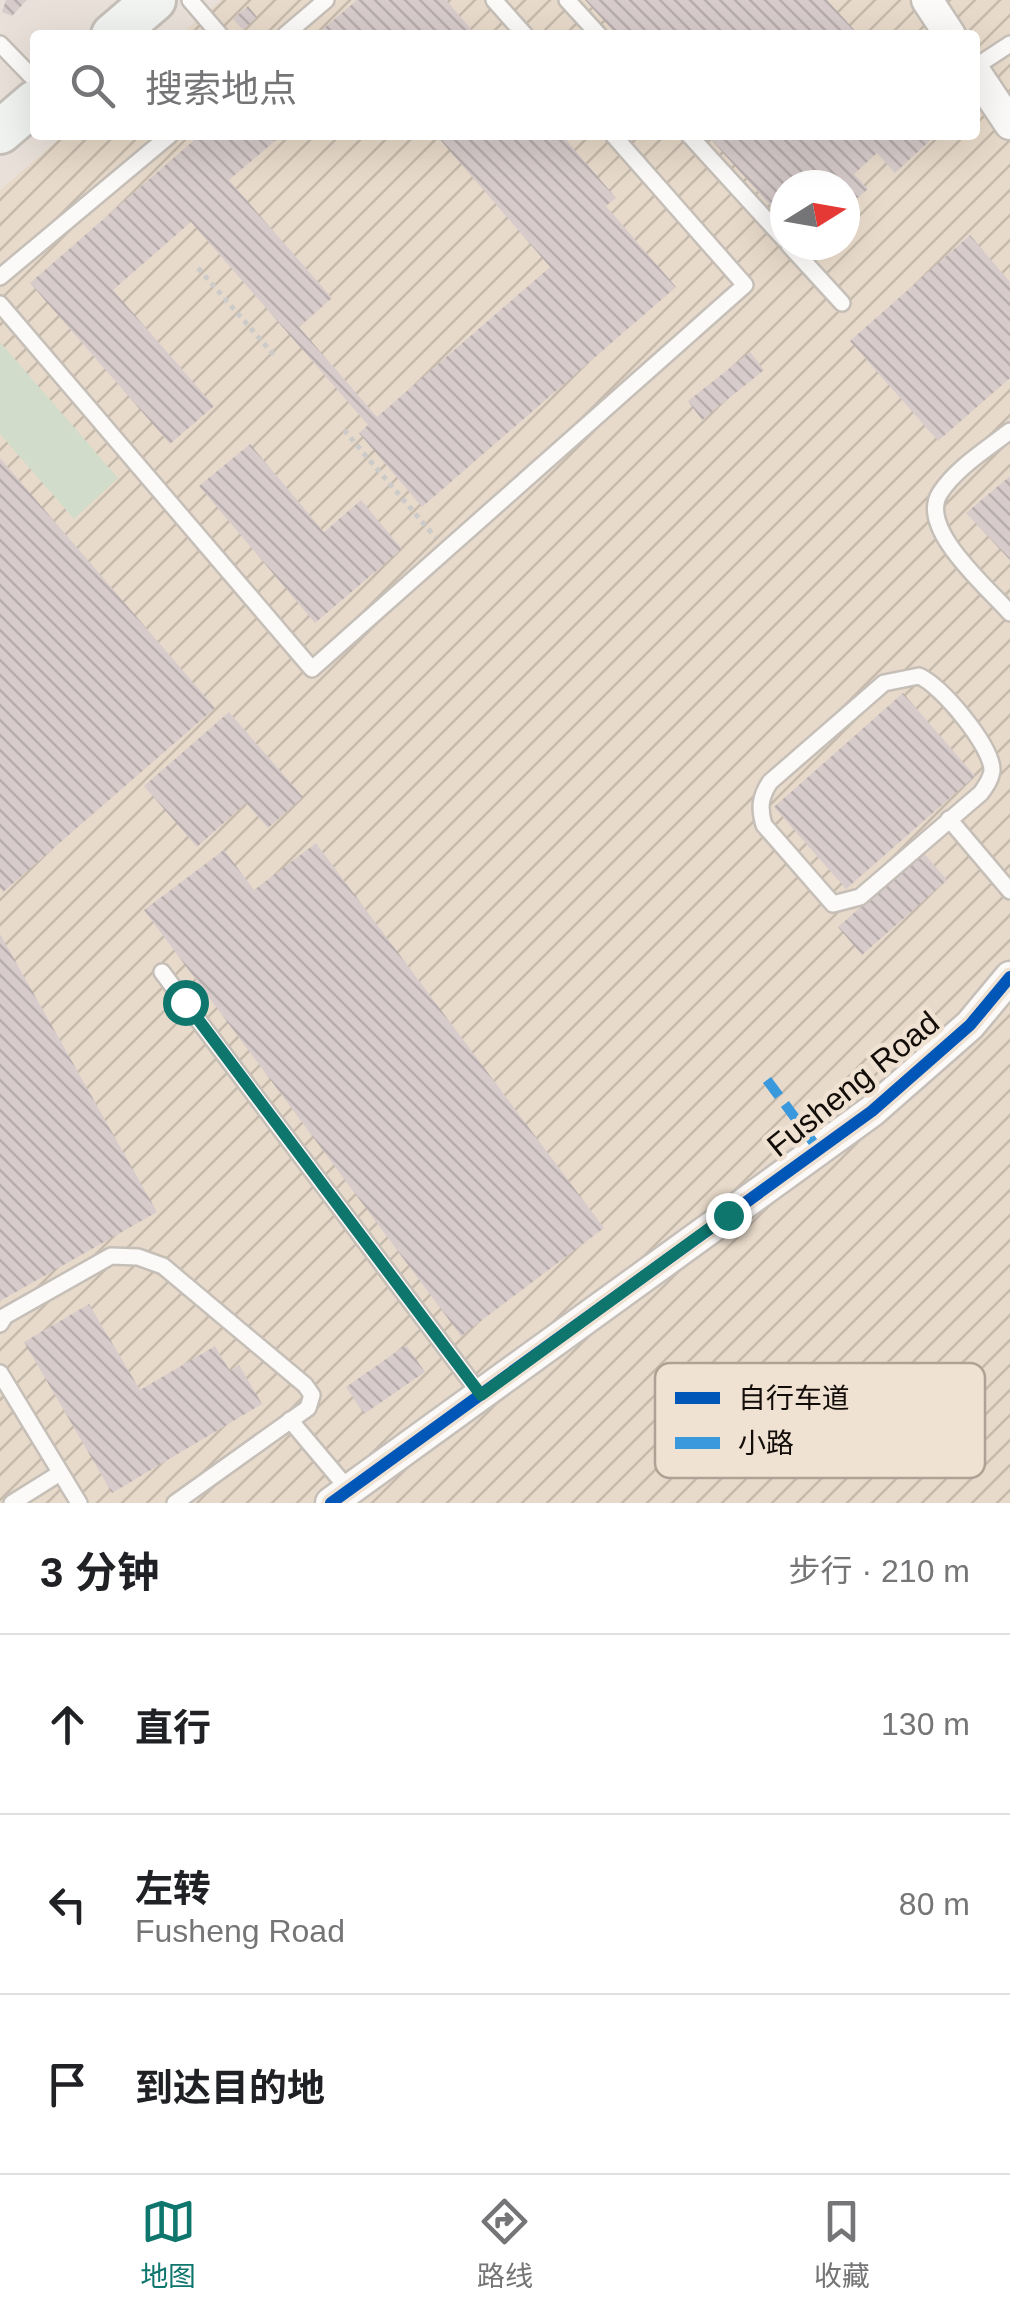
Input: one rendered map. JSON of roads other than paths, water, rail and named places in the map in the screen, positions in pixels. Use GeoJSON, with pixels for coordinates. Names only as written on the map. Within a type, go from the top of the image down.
{"type":"FeatureCollection","features":[{"type":"Feature","properties":{"kind":"street"},"geometry":{"type":"LineString","coordinates":[[119,30],[154,0]]}},
{"type":"Feature","properties":{"kind":"street"},"geometry":{"type":"LineString","coordinates":[[926,0],[947,30]]}},
{"type":"Feature","properties":{"kind":"street"},"geometry":{"type":"LineString","coordinates":[[980,78],[1010,124]]}},
{"type":"Feature","properties":{"kind":"street"},"geometry":{"type":"LineString","coordinates":[[0,132],[30,106]]}},
{"type":"Feature","properties":{"kind":"street","name":"Fusheng Road"},"geometry":{"type":"LineString","coordinates":[[340,1496],[872,1111],[970,1025],[1010,977]]}},
{"type":"Feature","properties":{"kind":"lane"},"geometry":{"type":"LineString","coordinates":[[190,0],[216,30]]}},
{"type":"Feature","properties":{"kind":"lane"},"geometry":{"type":"LineString","coordinates":[[290,30],[326,0]]}},
{"type":"Feature","properties":{"kind":"lane"},"geometry":{"type":"LineString","coordinates":[[494,0],[521,30]]}},
{"type":"Feature","properties":{"kind":"lane"},"geometry":{"type":"LineString","coordinates":[[567,0],[594,30]]}},
{"type":"Feature","properties":{"kind":"lane"},"geometry":{"type":"LineString","coordinates":[[0,44],[30,75]]}},
{"type":"Feature","properties":{"kind":"lane"},"geometry":{"type":"LineString","coordinates":[[980,66],[1010,44]]}},
{"type":"Feature","properties":{"kind":"lane"},"geometry":{"type":"LineString","coordinates":[[0,277],[164,140]]}},
{"type":"Feature","properties":{"kind":"lane"},"geometry":{"type":"LineString","coordinates":[[0,304],[312,669],[745,285],[617,140]]}},
{"type":"Feature","properties":{"kind":"lane"},"geometry":{"type":"LineString","coordinates":[[694,140],[770,224]]}},
{"type":"Feature","properties":{"kind":"lane"},"geometry":{"type":"LineString","coordinates":[[802,260],[842,304]]}},
{"type":"Feature","properties":{"kind":"lane"},"geometry":{"type":"LineString","coordinates":[[1010,431],[950,480],[937,497],[936,520],[943,538],[1010,613]]}},
{"type":"Feature","properties":{"kind":"lane"},"geometry":{"type":"LineString","coordinates":[[919,676],[938,684],[992,767],[981,793],[949,819],[860,897],[833,904],[764,825],[760,810],[770,782],[884,684],[919,676]]}},
{"type":"Feature","properties":{"kind":"lane"},"geometry":{"type":"LineString","coordinates":[[949,819],[1010,891]]}},
{"type":"Feature","properties":{"kind":"lane"},"geometry":{"type":"LineString","coordinates":[[162,972],[481,1395]]}},
{"type":"Feature","properties":{"kind":"lane"},"geometry":{"type":"LineString","coordinates":[[0,1324],[5,1316],[111,1256],[138,1257],[163,1266],[305,1384],[312,1395],[308,1408],[175,1503]]}},
{"type":"Feature","properties":{"kind":"lane"},"geometry":{"type":"LineString","coordinates":[[0,1373],[79,1503]]}},
{"type":"Feature","properties":{"kind":"lane"},"geometry":{"type":"LineString","coordinates":[[290,1420],[340,1496]]}},
{"type":"Feature","properties":{"kind":"lane"},"geometry":{"type":"LineString","coordinates":[[12,1503],[60,1473]]}}]}
